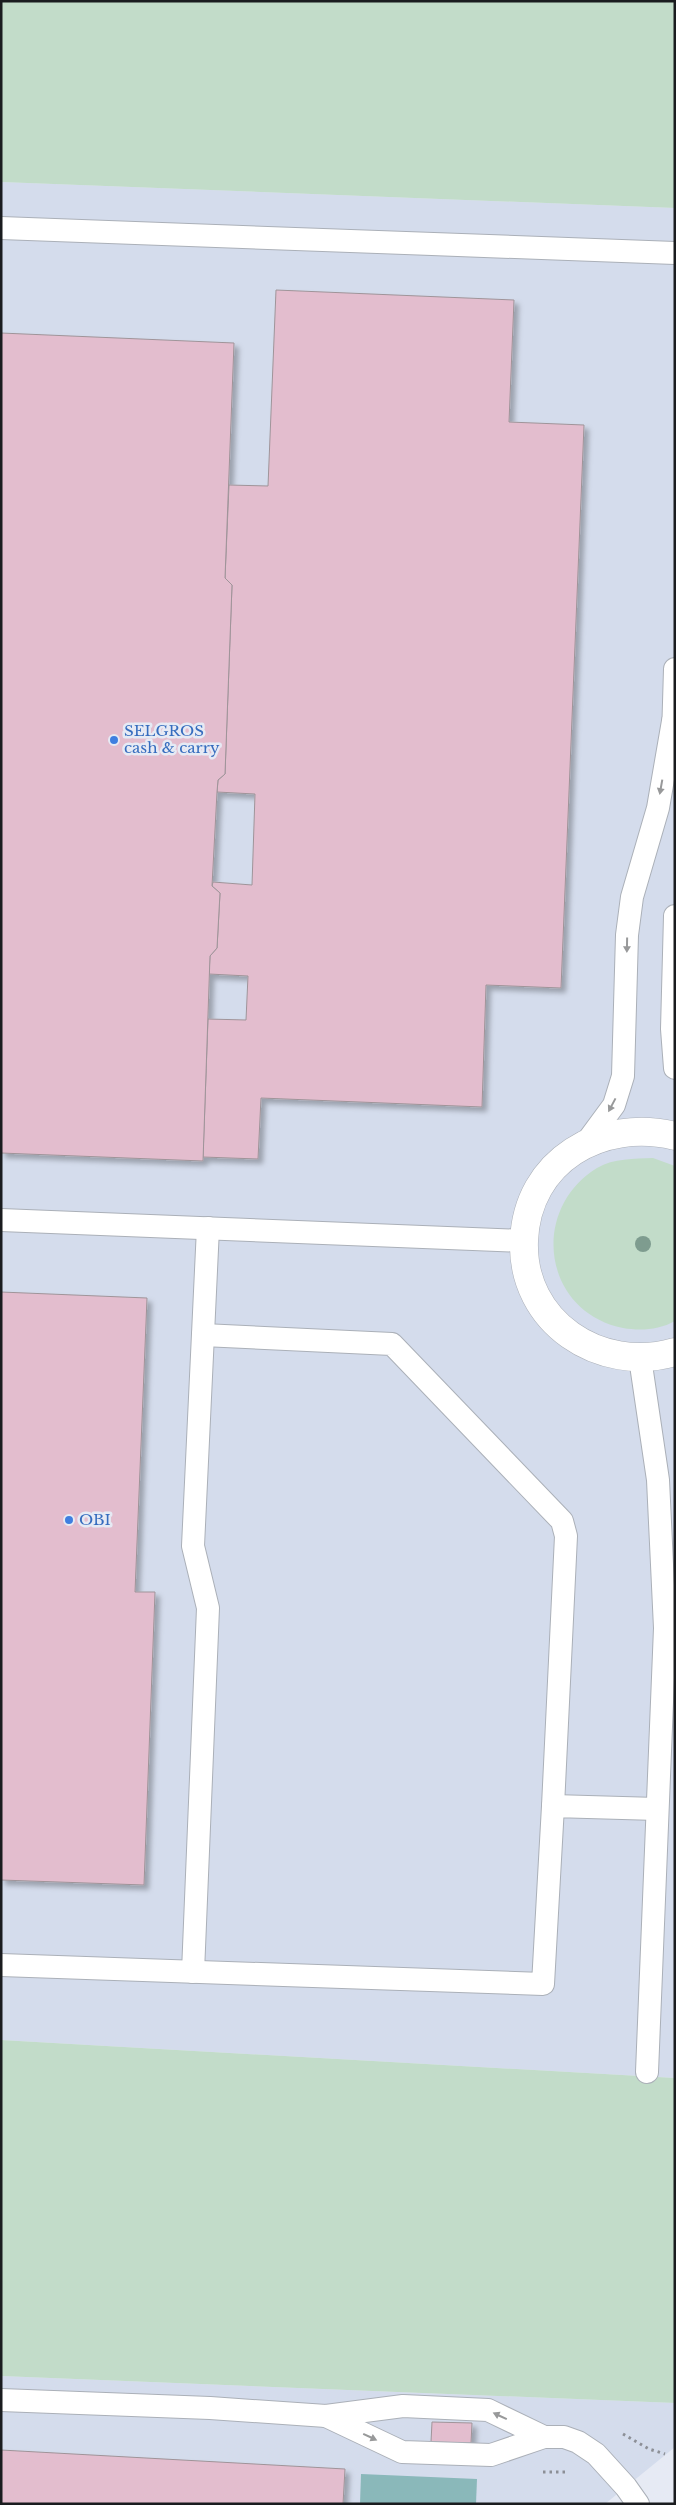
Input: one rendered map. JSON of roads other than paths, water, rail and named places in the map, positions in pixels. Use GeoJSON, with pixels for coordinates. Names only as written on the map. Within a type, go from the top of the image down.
{"type":"FeatureCollection","features":[{"type":"Feature","properties":{"kind":"street"},"geometry":{"type":"LineString","coordinates":[[675,1136],[652,1131],[629,1131],[607,1134],[586,1143],[566,1156],[549,1173],[536,1194],[528,1216],[524,1241],[526,1265],[533,1288],[544,1309],[560,1328],[580,1342],[602,1352],[640,1358],[659,1357],[675,1352]]}},
{"type":"Feature","properties":{"kind":"lane"},"geometry":{"type":"LineString","coordinates":[[1,228],[675,253]]}},
{"type":"Feature","properties":{"kind":"lane"},"geometry":{"type":"LineString","coordinates":[[586,1143],[614,1105],[623,1076],[627,935],[632,897],[658,808],[672,721],[675,669]]}},
{"type":"Feature","properties":{"kind":"lane"},"geometry":{"type":"LineString","coordinates":[[672,721],[675,764]]}},
{"type":"Feature","properties":{"kind":"lane"},"geometry":{"type":"LineString","coordinates":[[675,916],[672,1029],[675,1068]]}},
{"type":"Feature","properties":{"kind":"lane"},"geometry":{"type":"LineString","coordinates":[[1,1220],[524,1241]]}},
{"type":"Feature","properties":{"kind":"lane"},"geometry":{"type":"LineString","coordinates":[[194,1972],[208,1608],[193,1546],[208,1228]]}},
{"type":"Feature","properties":{"kind":"lane"},"geometry":{"type":"LineString","coordinates":[[1,1965],[544,1984],[566,1536],[562,1521],[392,1344],[203,1335]]}},
{"type":"Feature","properties":{"kind":"lane"},"geometry":{"type":"LineString","coordinates":[[640,1358],[669,1547],[656,1809],[647,2072]]}},
{"type":"Feature","properties":{"kind":"lane"},"geometry":{"type":"LineString","coordinates":[[553,1806],[656,1809]]}},
{"type":"Feature","properties":{"kind":"lane"},"geometry":{"type":"LineString","coordinates":[[1,2400],[210,2408],[326,2416],[403,2406],[488,2410],[544,2437]]}},
{"type":"Feature","properties":{"kind":"lane"},"geometry":{"type":"LineString","coordinates":[[326,2416],[402,2452],[491,2455],[544,2437],[564,2437],[578,2442],[596,2454],[626,2487],[638,2504]]}},
{"type":"Feature","properties":{"kind":"place","name":"SELGROS cash & carry"},"geometry":{"type":"Point","coordinates":[114,740]}},
{"type":"Feature","properties":{"kind":"place","name":"OBI"},"geometry":{"type":"Point","coordinates":[69,1520]}}]}
